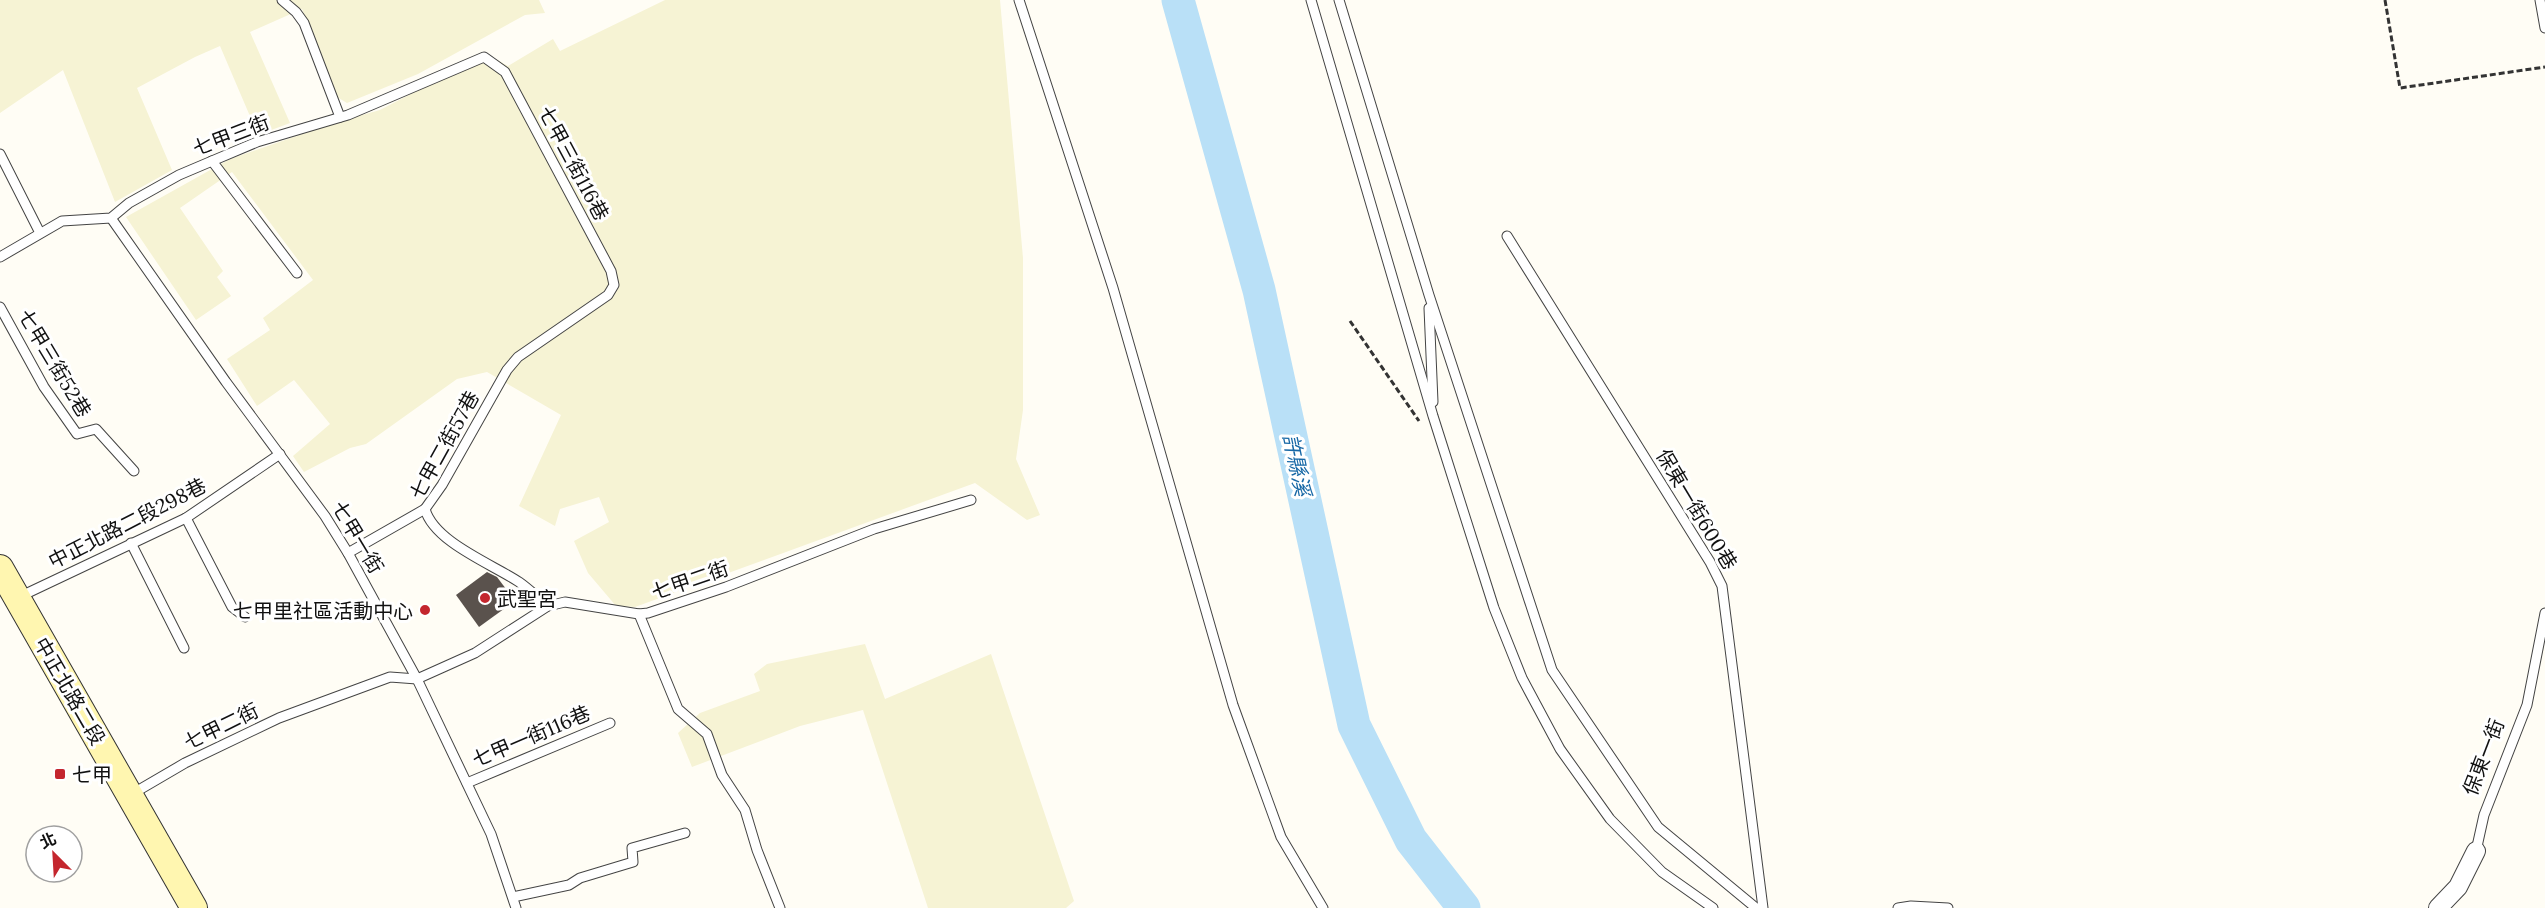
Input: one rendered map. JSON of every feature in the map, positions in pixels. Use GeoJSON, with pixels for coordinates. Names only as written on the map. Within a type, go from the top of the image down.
{"type":"FeatureCollection","features":[{"type":"Feature","properties":{"kind":"main road","name":"中正北路二段"},"geometry":{"type":"LineString","coordinates":[[0,568],[194,908]]}},
{"type":"Feature","properties":{"kind":"street","name":"保東一街"},"geometry":{"type":"LineString","coordinates":[[2438,908],[2458,887],[2476,851]]}},
{"type":"Feature","properties":{"kind":"lane"},"geometry":{"type":"LineString","coordinates":[[282,0],[296,12],[304,23],[340,117]]}},
{"type":"Feature","properties":{"kind":"lane"},"geometry":{"type":"LineString","coordinates":[[1019,0],[1113,288],[1233,705],[1281,837],[1323,908]]}},
{"type":"Feature","properties":{"kind":"lane"},"geometry":{"type":"LineString","coordinates":[[1311,0],[1433,416],[1494,608],[1522,678],[1560,749],[1610,819],[1662,872],[1713,908]]}},
{"type":"Feature","properties":{"kind":"lane"},"geometry":{"type":"LineString","coordinates":[[1339,0],[1429,295],[1552,670],[1658,827],[1756,908]]}},
{"type":"Feature","properties":{"kind":"lane"},"geometry":{"type":"LineString","coordinates":[[2541,0],[2545,28]]}},
{"type":"Feature","properties":{"kind":"lane","name":"七甲三街"},"geometry":{"type":"LineString","coordinates":[[111,218],[129,203],[179,175],[257,142],[340,117],[484,57]]}},
{"type":"Feature","properties":{"kind":"lane","name":"七甲三街116巷"},"geometry":{"type":"LineString","coordinates":[[484,57],[505,72],[611,271],[614,285],[608,295]]}},
{"type":"Feature","properties":{"kind":"lane"},"geometry":{"type":"LineString","coordinates":[[0,154],[40,233]]}},
{"type":"Feature","properties":{"kind":"lane"},"geometry":{"type":"LineString","coordinates":[[212,161],[297,273]]}},
{"type":"Feature","properties":{"kind":"lane"},"geometry":{"type":"LineString","coordinates":[[0,257],[62,221],[111,218]]}},
{"type":"Feature","properties":{"kind":"lane","name":"七甲一街"},"geometry":{"type":"LineString","coordinates":[[111,218],[226,382],[325,516],[348,553],[417,678],[467,783],[491,834],[516,908]]}},
{"type":"Feature","properties":{"kind":"lane","name":"保東一街600巷"},"geometry":{"type":"LineString","coordinates":[[1506,236],[1710,562],[1722,586],[1763,908]]}},
{"type":"Feature","properties":{"kind":"lane","name":"七甲二街57巷"},"geometry":{"type":"LineString","coordinates":[[548,606],[520,582],[462,549],[428,521],[425,509],[442,485],[507,370],[518,357],[608,295]]}},
{"type":"Feature","properties":{"kind":"lane"},"geometry":{"type":"LineString","coordinates":[[1429,295],[1433,416]]}},
{"type":"Feature","properties":{"kind":"lane","name":"七甲三街52巷"},"geometry":{"type":"LineString","coordinates":[[0,308],[44,387],[77,434],[96,429],[134,471]]}},
{"type":"Feature","properties":{"kind":"lane","name":"中正北路二段298巷"},"geometry":{"type":"LineString","coordinates":[[17,598],[186,518],[280,454]]}},
{"type":"Feature","properties":{"kind":"lane","name":"七甲二街"},"geometry":{"type":"LineString","coordinates":[[130,795],[185,763],[279,718],[390,677],[417,678],[475,653],[548,606],[565,602],[639,614],[726,586],[874,529],[971,500]]}},
{"type":"Feature","properties":{"kind":"lane"},"geometry":{"type":"LineString","coordinates":[[348,553],[425,509]]}},
{"type":"Feature","properties":{"kind":"lane"},"geometry":{"type":"LineString","coordinates":[[186,518],[232,607],[245,617]]}},
{"type":"Feature","properties":{"kind":"lane"},"geometry":{"type":"LineString","coordinates":[[131,543],[184,648]]}},
{"type":"Feature","properties":{"kind":"lane","name":"保東一街"},"geometry":{"type":"LineString","coordinates":[[2476,851],[2484,815],[2527,705],[2545,613]]}},
{"type":"Feature","properties":{"kind":"lane"},"geometry":{"type":"LineString","coordinates":[[639,614],[678,709],[707,734],[722,775],[745,810],[757,850],[780,908]]}},
{"type":"Feature","properties":{"kind":"lane","name":"七甲一街116巷"},"geometry":{"type":"LineString","coordinates":[[467,783],[609,723]]}},
{"type":"Feature","properties":{"kind":"lane"},"geometry":{"type":"LineString","coordinates":[[513,897],[568,885],[580,878],[633,862],[632,848],[685,833]]}},
{"type":"Feature","properties":{"kind":"lane"},"geometry":{"type":"LineString","coordinates":[[1898,908],[1911,906],[1948,908]]}},
{"type":"Feature","properties":{"kind":"path"},"geometry":{"type":"LineString","coordinates":[[2385,0],[2400,88],[2545,68]]}},
{"type":"Feature","properties":{"kind":"path"},"geometry":{"type":"LineString","coordinates":[[1350,321],[1419,421],[1433,416]]}},
{"type":"Feature","properties":{"kind":"shaded area"},"geometry":{"type":"Polygon","coordinates":[[[0,0],[539,0],[545,13],[525,15],[418,74],[347,103],[337,97],[302,9],[250,32],[290,123],[258,135],[220,46],[195,57],[137,88],[172,170],[115,202],[63,70],[0,113],[0,0]]]}},
{"type":"Feature","properties":{"kind":"shaded area"},"geometry":{"type":"Polygon","coordinates":[[[665,0],[1000,0],[1023,258],[1023,410],[1016,459],[1040,515],[1027,520],[975,483],[635,607],[616,606],[588,573],[574,541],[609,522],[599,497],[560,509],[555,526],[519,506],[561,415],[487,372],[457,379],[366,444],[350,448],[304,472],[293,456],[330,424],[294,380],[257,406],[227,359],[270,330],[263,318],[313,280],[232,172],[180,208],[223,271],[217,277],[231,296],[196,320],[126,217],[230,159],[337,122],[380,110],[487,54],[508,66],[553,39],[560,51],[665,0]]]}},
{"type":"Feature","properties":{"kind":"shaded area"},"geometry":{"type":"Polygon","coordinates":[[[865,644],[885,699],[991,654],[1074,901],[1066,908],[928,908],[863,710],[800,726],[692,767],[678,733],[700,713],[760,691],[754,674],[767,664],[865,644]]]}},
{"type":"Feature","properties":{"kind":"building","name":"武聖宮"},"geometry":{"type":"Polygon","coordinates":[[[487,572],[497,577],[515,601],[479,627],[456,595],[487,572]]]}},
{"type":"Feature","properties":{"kind":"waterway","name":"許縣溪"},"geometry":{"type":"LineString","coordinates":[[1178,0],[1259,290],[1354,725],[1411,840],[1464,908]]}},
{"type":"Feature","properties":{"kind":"place","name":"武聖宮"},"geometry":{"type":"Point","coordinates":[485,598]}},
{"type":"Feature","properties":{"kind":"place","name":"七甲里社區活動中心"},"geometry":{"type":"Point","coordinates":[425,610]}},
{"type":"Feature","properties":{"kind":"place","name":"七甲"},"geometry":{"type":"Point","coordinates":[60,774]}}]}
